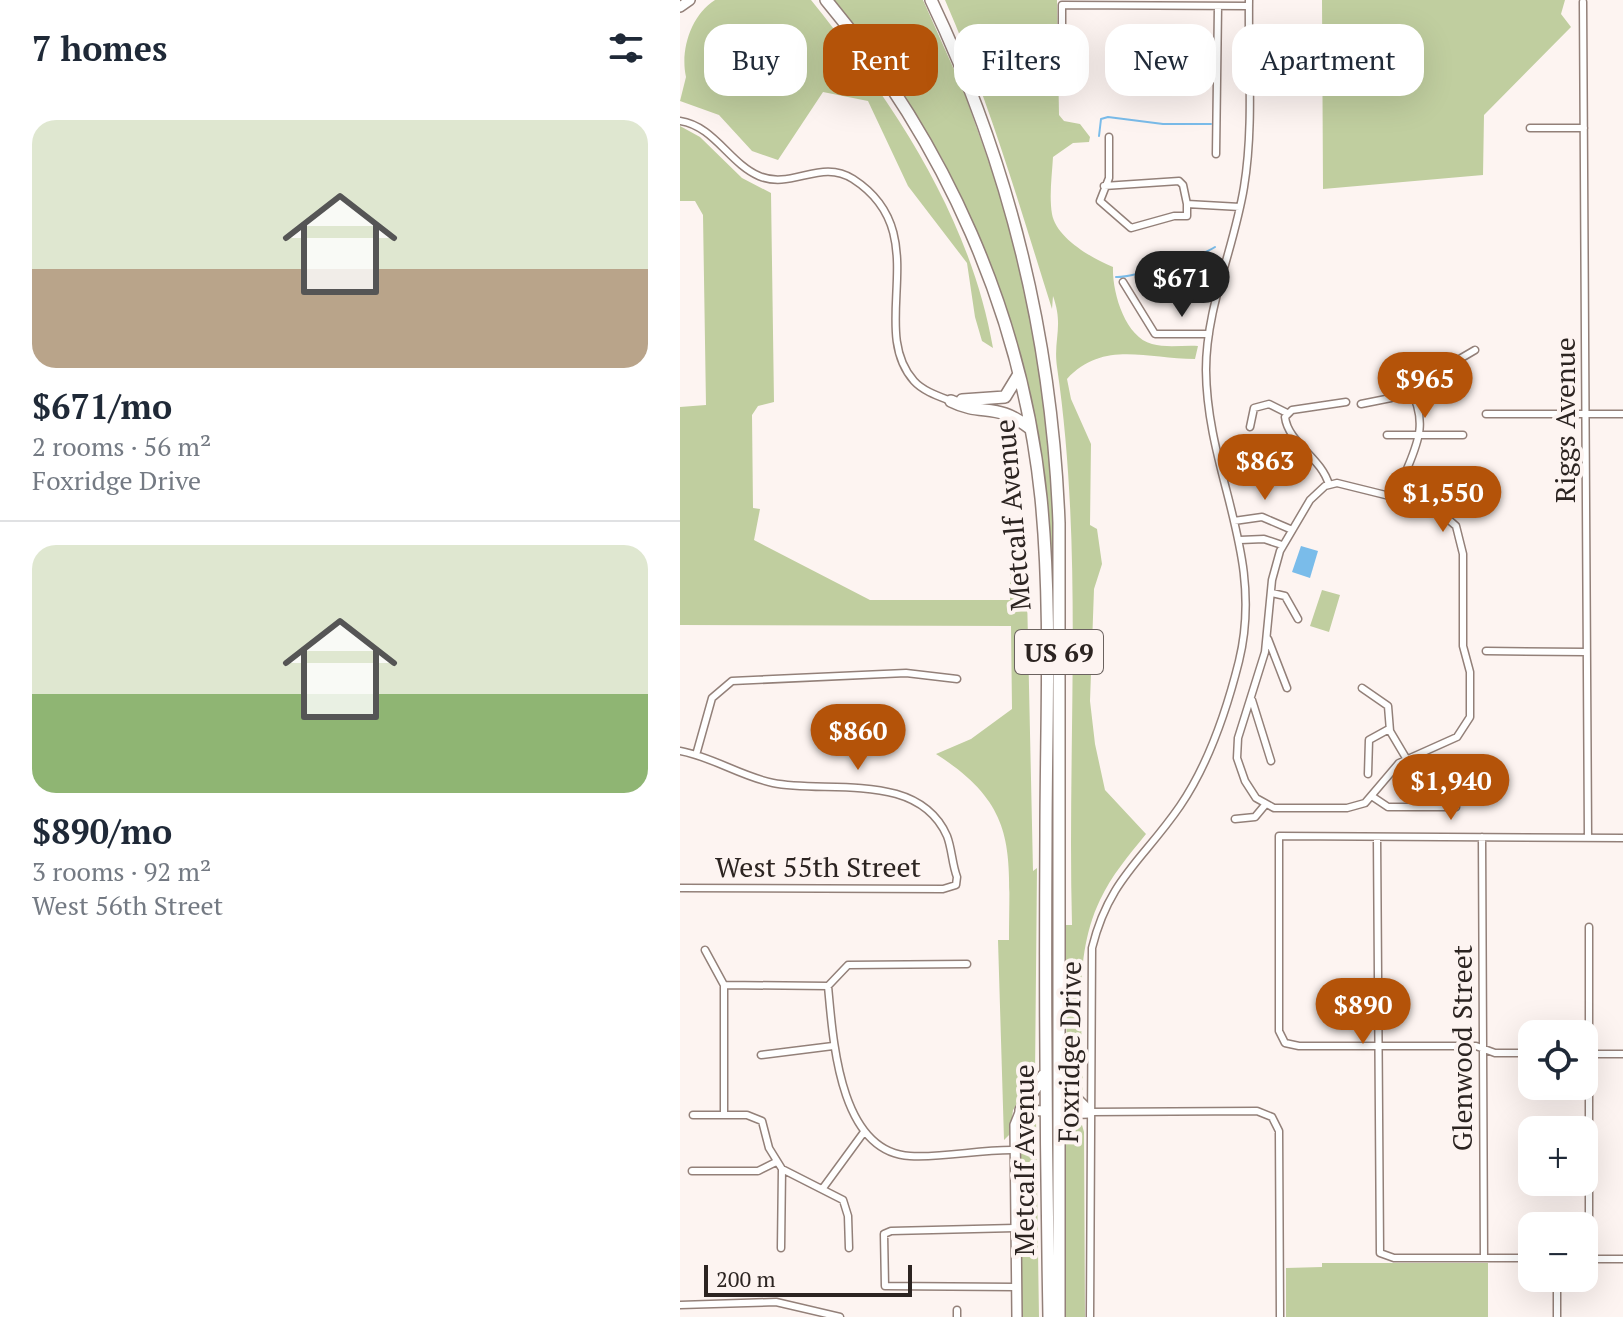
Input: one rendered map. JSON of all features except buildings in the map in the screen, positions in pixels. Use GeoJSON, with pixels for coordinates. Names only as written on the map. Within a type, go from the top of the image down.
{"type":"FeatureCollection","features":[{"type":"Feature","properties":{"kind":"highway","name":"Metcalf Avenue"},"geometry":{"type":"LineString","coordinates":[[826,0],[872,57],[932,150],[982,258],[1019,373],[1031,429],[1046,577],[1045,1111],[1049,1317]]}},
{"type":"Feature","properties":{"kind":"highway","name":"Metcalf Avenue"},"geometry":{"type":"LineString","coordinates":[[931,0],[977,104],[1008,196],[1029,274],[1049,383],[1059,523],[1059,1317]]}},
{"type":"Feature","properties":{"kind":"highway"},"geometry":{"type":"LineString","coordinates":[[951,401],[1005,397],[1019,373]]}},
{"type":"Feature","properties":{"kind":"highway"},"geometry":{"type":"LineString","coordinates":[[951,401],[963,407],[1002,410],[1031,429]]}},
{"type":"Feature","properties":{"kind":"highway"},"geometry":{"type":"LineString","coordinates":[[1045,997],[1052,1048],[1053,1100],[1059,1113],[1089,1112]]}},
{"type":"Feature","properties":{"kind":"highway"},"geometry":{"type":"LineString","coordinates":[[1059,1066],[1071,1094],[1089,1112]]}},
{"type":"Feature","properties":{"kind":"highway"},"geometry":{"type":"LineString","coordinates":[[1021,1110],[1037,1090],[1046,1068]]}},
{"type":"Feature","properties":{"kind":"highway"},"geometry":{"type":"LineString","coordinates":[[1045,1111],[1052,1128],[1052,1173],[1059,1219]]}},
{"type":"Feature","properties":{"kind":"street"},"geometry":{"type":"LineString","coordinates":[[680,7],[690,0]]}},
{"type":"Feature","properties":{"kind":"street","name":"Riggs Avenue"},"geometry":{"type":"LineString","coordinates":[[1583,2],[1588,838]]}},
{"type":"Feature","properties":{"kind":"street"},"geometry":{"type":"LineString","coordinates":[[1062,24],[1062,5],[1218,6],[1249,3]]}},
{"type":"Feature","properties":{"kind":"street","name":"Foxridge Drive"},"geometry":{"type":"LineString","coordinates":[[1090,1317],[1089,973],[1094,941],[1110,896],[1189,793],[1217,728],[1244,637],[1246,572],[1210,423],[1206,366],[1209,334],[1240,207],[1248,140],[1249,3]]}},
{"type":"Feature","properties":{"kind":"street"},"geometry":{"type":"LineString","coordinates":[[1216,154],[1218,6]]}},
{"type":"Feature","properties":{"kind":"street"},"geometry":{"type":"LineString","coordinates":[[680,121],[705,131],[751,171],[764,178],[784,180],[830,170],[851,178],[872,194],[887,216],[895,237],[901,355],[915,382],[951,401]]}},
{"type":"Feature","properties":{"kind":"street"},"geometry":{"type":"LineString","coordinates":[[1530,128],[1584,128]]}},
{"type":"Feature","properties":{"kind":"street"},"geometry":{"type":"LineString","coordinates":[[1104,186],[1179,181],[1183,185],[1187,216],[1174,216],[1134,229],[1100,201],[1104,186],[1109,178],[1109,137]]}},
{"type":"Feature","properties":{"kind":"street"},"geometry":{"type":"LineString","coordinates":[[1187,204],[1240,207]]}},
{"type":"Feature","properties":{"kind":"street"},"geometry":{"type":"LineString","coordinates":[[1123,282],[1155,334],[1209,334]]}},
{"type":"Feature","properties":{"kind":"street"},"geometry":{"type":"LineString","coordinates":[[1361,404],[1391,398],[1475,350]]}},
{"type":"Feature","properties":{"kind":"street"},"geometry":{"type":"LineString","coordinates":[[1397,496],[1421,435],[1421,410],[1410,388]]}},
{"type":"Feature","properties":{"kind":"street"},"geometry":{"type":"LineString","coordinates":[[1250,427],[1254,408],[1269,404],[1287,413],[1346,402]]}},
{"type":"Feature","properties":{"kind":"street"},"geometry":{"type":"LineString","coordinates":[[1287,413],[1288,429],[1323,470],[1329,485]]}},
{"type":"Feature","properties":{"kind":"street"},"geometry":{"type":"LineString","coordinates":[[1486,414],[1623,414]]}},
{"type":"Feature","properties":{"kind":"street"},"geometry":{"type":"LineString","coordinates":[[1387,435],[1463,435]]}},
{"type":"Feature","properties":{"kind":"street"},"geometry":{"type":"LineString","coordinates":[[1343,483],[1442,511],[1460,534],[1463,646],[1470,672],[1470,715],[1465,728],[1454,739],[1406,758],[1393,769],[1373,797],[1347,808],[1274,808],[1265,805],[1249,788],[1237,755],[1239,735],[1252,700],[1268,638],[1272,593],[1282,545],[1315,494],[1329,485],[1343,483]]}},
{"type":"Feature","properties":{"kind":"street"},"geometry":{"type":"LineString","coordinates":[[1234,521],[1262,517],[1290,529]]}},
{"type":"Feature","properties":{"kind":"street"},"geometry":{"type":"LineString","coordinates":[[1240,540],[1258,538],[1282,545]]}},
{"type":"Feature","properties":{"kind":"street"},"geometry":{"type":"LineString","coordinates":[[1272,593],[1285,596],[1298,619]]}},
{"type":"Feature","properties":{"kind":"street"},"geometry":{"type":"LineString","coordinates":[[1268,638],[1287,688]]}},
{"type":"Feature","properties":{"kind":"street"},"geometry":{"type":"LineString","coordinates":[[1486,651],[1586,652]]}},
{"type":"Feature","properties":{"kind":"street"},"geometry":{"type":"LineString","coordinates":[[680,751],[696,755],[712,698],[732,681],[906,673],[957,679]]}},
{"type":"Feature","properties":{"kind":"street"},"geometry":{"type":"LineString","coordinates":[[1362,688],[1388,706],[1389,729],[1406,758]]}},
{"type":"Feature","properties":{"kind":"street"},"geometry":{"type":"LineString","coordinates":[[1252,700],[1271,761]]}},
{"type":"Feature","properties":{"kind":"street"},"geometry":{"type":"LineString","coordinates":[[1368,774],[1369,740],[1389,729]]}},
{"type":"Feature","properties":{"kind":"street","name":"West 55th Street"},"geometry":{"type":"LineString","coordinates":[[680,888],[943,889],[956,885],[944,830],[929,814],[902,796],[870,788],[774,783],[696,755]]}},
{"type":"Feature","properties":{"kind":"street"},"geometry":{"type":"LineString","coordinates":[[1373,797],[1386,807],[1456,807]]}},
{"type":"Feature","properties":{"kind":"street"},"geometry":{"type":"LineString","coordinates":[[1235,819],[1254,818],[1265,805]]}},
{"type":"Feature","properties":{"kind":"street"},"geometry":{"type":"LineString","coordinates":[[1518,1052],[1484,1050],[1476,1046],[1295,1046],[1281,1037],[1279,836],[1623,838]]}},
{"type":"Feature","properties":{"kind":"street"},"geometry":{"type":"LineString","coordinates":[[1377,837],[1380,1253],[1394,1258],[1518,1258]]}},
{"type":"Feature","properties":{"kind":"street","name":"Glenwood Street"},"geometry":{"type":"LineString","coordinates":[[1482,837],[1484,1258]]}},
{"type":"Feature","properties":{"kind":"street"},"geometry":{"type":"LineString","coordinates":[[1588,1020],[1589,927]]}},
{"type":"Feature","properties":{"kind":"street"},"geometry":{"type":"LineString","coordinates":[[705,950],[724,985],[724,1115]]}},
{"type":"Feature","properties":{"kind":"street"},"geometry":{"type":"LineString","coordinates":[[967,964],[858,963],[840,970],[828,986],[833,1046],[864,1132],[886,1150],[902,1155],[1016,1150]]}},
{"type":"Feature","properties":{"kind":"street"},"geometry":{"type":"LineString","coordinates":[[724,985],[828,986]]}},
{"type":"Feature","properties":{"kind":"street"},"geometry":{"type":"LineString","coordinates":[[761,1055],[833,1046]]}},
{"type":"Feature","properties":{"kind":"street"},"geometry":{"type":"LineString","coordinates":[[1598,1054],[1623,1054]]}},
{"type":"Feature","properties":{"kind":"street"},"geometry":{"type":"LineString","coordinates":[[1586,1212],[1587,1100]]}},
{"type":"Feature","properties":{"kind":"street"},"geometry":{"type":"LineString","coordinates":[[1017,1317],[1015,1125],[1021,1110],[1045,1111]]}},
{"type":"Feature","properties":{"kind":"street"},"geometry":{"type":"LineString","coordinates":[[1089,1112],[1257,1111],[1272,1117],[1279,1131],[1280,1317]]}},
{"type":"Feature","properties":{"kind":"street"},"geometry":{"type":"LineString","coordinates":[[693,1115],[757,1117],[782,1169],[843,1200],[847,1208],[849,1248]]}},
{"type":"Feature","properties":{"kind":"street"},"geometry":{"type":"LineString","coordinates":[[823,1188],[864,1132]]}},
{"type":"Feature","properties":{"kind":"street"},"geometry":{"type":"LineString","coordinates":[[692,1171],[758,1171],[776,1162]]}},
{"type":"Feature","properties":{"kind":"street"},"geometry":{"type":"LineString","coordinates":[[781,1248],[782,1169]]}},
{"type":"Feature","properties":{"kind":"street"},"geometry":{"type":"LineString","coordinates":[[1015,1228],[891,1231],[884,1234],[882,1274],[885,1286],[1016,1287]]}},
{"type":"Feature","properties":{"kind":"street"},"geometry":{"type":"LineString","coordinates":[[1598,1259],[1623,1259]]}},
{"type":"Feature","properties":{"kind":"street"},"geometry":{"type":"LineString","coordinates":[[1557,1292],[1557,1317]]}},
{"type":"Feature","properties":{"kind":"street"},"geometry":{"type":"LineString","coordinates":[[680,1305],[776,1302],[840,1317]]}},
{"type":"Feature","properties":{"kind":"green space"},"geometry":{"type":"Polygon","coordinates":[[[715,0],[811,0],[829,24],[823,24],[823,92],[778,160],[752,151],[719,115],[680,101],[686,77],[685,56],[689,34],[715,0]]]}},
{"type":"Feature","properties":{"kind":"green space"},"geometry":{"type":"Polygon","coordinates":[[[834,0],[923,0],[934,24],[852,24],[834,0]]]}},
{"type":"Feature","properties":{"kind":"green space"},"geometry":{"type":"Polygon","coordinates":[[[945,0],[1057,0],[1057,24],[955,24],[945,0]]]}},
{"type":"Feature","properties":{"kind":"green space"},"geometry":{"type":"Polygon","coordinates":[[[1322,0],[1565,0],[1561,14],[1571,27],[1484,115],[1483,175],[1323,189],[1323,96],[1424,96],[1424,24],[1322,24],[1322,0]]]}},
{"type":"Feature","properties":{"kind":"green space"},"geometry":{"type":"Polygon","coordinates":[[[938,34],[954,70],[954,96],[965,96],[1014,233],[1045,395],[1054,532],[1055,960],[1050,917],[1047,521],[1004,305],[973,224],[943,160],[904,96],[938,96],[938,34]]]}},
{"type":"Feature","properties":{"kind":"green space"},"geometry":{"type":"Polygon","coordinates":[[[843,96],[883,96],[899,120],[947,207],[966,252],[982,299],[993,348],[982,341],[967,263],[908,186],[868,101],[843,96]]]}},
{"type":"Feature","properties":{"kind":"green space"},"geometry":{"type":"Polygon","coordinates":[[[982,96],[1059,96],[1059,115],[1064,121],[1080,124],[1090,137],[1089,142],[1073,143],[1053,157],[1051,200],[1055,223],[1076,246],[1113,267],[1118,301],[1134,333],[1152,344],[1198,346],[1195,359],[1126,354],[1095,359],[1067,379],[1071,399],[1091,444],[1090,525],[1097,529],[1102,564],[1094,589],[1090,701],[1095,744],[1105,790],[1146,834],[1109,883],[1091,922],[1082,969],[1083,1090],[1080,1091],[1073,1088],[1067,1068],[1065,925],[1072,925],[1073,646],[1070,506],[1056,357],[1058,316],[1053,296],[1052,309],[982,96]]]}},
{"type":"Feature","properties":{"kind":"green space"},"geometry":{"type":"Polygon","coordinates":[[[680,126],[700,137],[742,178],[771,193],[774,402],[758,406],[752,415],[753,508],[760,509],[754,540],[870,600],[1010,600],[1010,548],[1026,548],[1033,871],[1037,868],[1035,1077],[1013,1110],[1010,1134],[1004,1140],[998,940],[1009,940],[1008,856],[996,813],[982,793],[936,754],[971,739],[1012,709],[1011,626],[680,625],[680,407],[706,405],[703,215],[695,201],[680,201],[680,126]]]}},
{"type":"Feature","properties":{"kind":"green space"},"geometry":{"type":"Polygon","coordinates":[[[1322,590],[1340,595],[1329,632],[1310,626],[1322,590]]]}},
{"type":"Feature","properties":{"kind":"green space"},"geometry":{"type":"Polygon","coordinates":[[[1026,1113],[1036,1119],[1039,1317],[1021,1317],[1018,1126],[1026,1113]]]}},
{"type":"Feature","properties":{"kind":"green space"},"geometry":{"type":"Polygon","coordinates":[[[1076,1122],[1082,1125],[1084,1132],[1085,1317],[1065,1317],[1066,1136],[1069,1125],[1076,1122]]]}},
{"type":"Feature","properties":{"kind":"green space"},"geometry":{"type":"Polygon","coordinates":[[[1322,1263],[1488,1263],[1488,1317],[1286,1317],[1286,1268],[1322,1267],[1322,1263]]]}},
{"type":"Feature","properties":{"kind":"water"},"geometry":{"type":"Polygon","coordinates":[[[1301,546],[1318,551],[1310,578],[1292,572],[1301,546]]]}},
{"type":"Feature","properties":{"kind":"waterway"},"geometry":{"type":"LineString","coordinates":[[1099,136],[1101,119],[1108,117],[1163,124],[1211,124]]}},
{"type":"Feature","properties":{"kind":"waterway"},"geometry":{"type":"LineString","coordinates":[[1116,277],[1166,266],[1215,247]]}}]}
